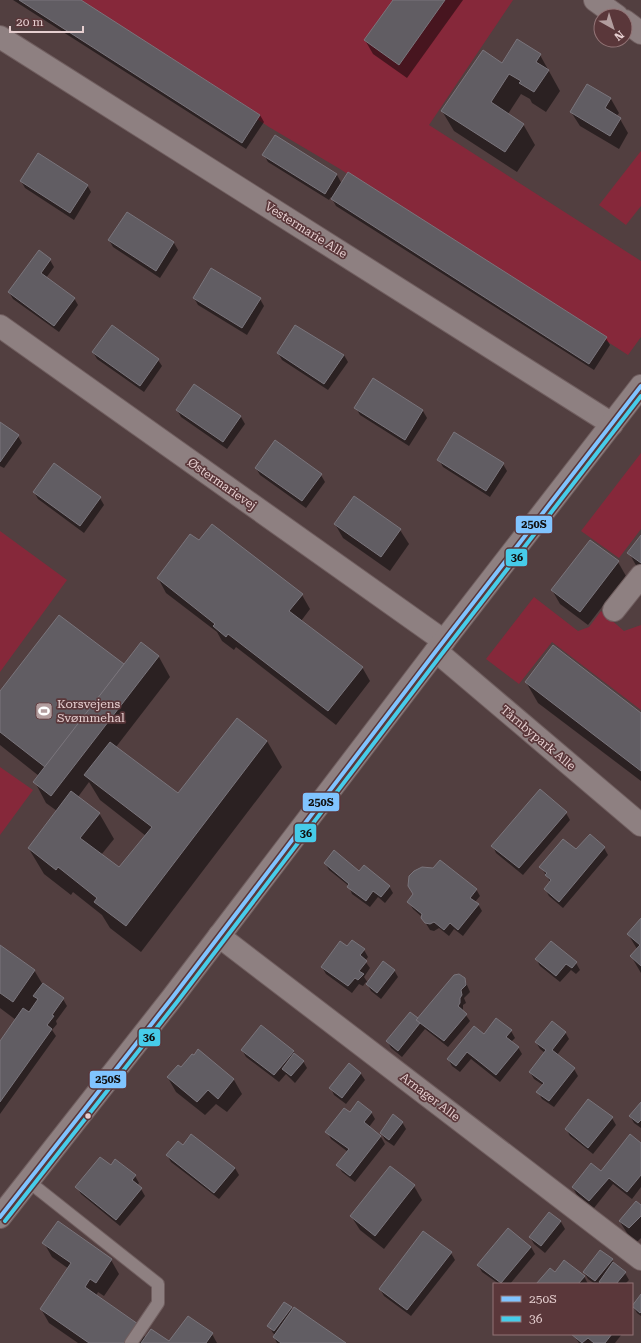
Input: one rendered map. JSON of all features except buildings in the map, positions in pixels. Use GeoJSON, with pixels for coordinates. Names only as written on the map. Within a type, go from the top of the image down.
{"type":"FeatureCollection","features":[{"type":"Feature","properties":{"kind":"street"},"geometry":{"type":"LineString","coordinates":[[595,0],[606,8]]}},
{"type":"Feature","properties":{"kind":"street","name":"Vestermarie Alle"},"geometry":{"type":"LineString","coordinates":[[0,37],[612,424]]}},
{"type":"Feature","properties":{"kind":"street","name":"Østermarievej"},"geometry":{"type":"LineString","coordinates":[[0,326],[440,646]]}},
{"type":"Feature","properties":{"kind":"street"},"geometry":{"type":"LineString","coordinates":[[0,1217],[172,998],[440,646],[641,386]]}},
{"type":"Feature","properties":{"kind":"street"},"geometry":{"type":"LineString","coordinates":[[614,610],[641,576]]}},
{"type":"Feature","properties":{"kind":"street","name":"Tårnbypark Alle"},"geometry":{"type":"LineString","coordinates":[[440,646],[641,825]]}},
{"type":"Feature","properties":{"kind":"street","name":"Arnager Alle"},"geometry":{"type":"LineString","coordinates":[[219,936],[641,1258]]}},
{"type":"Feature","properties":{"kind":"lane"},"geometry":{"type":"LineString","coordinates":[[28,1181],[158,1284],[158,1303],[131,1343]]}},
{"type":"Feature","properties":{"kind":"shaded area"},"geometry":{"type":"Polygon","coordinates":[[[79,0],[513,0],[429,125],[641,261],[641,337],[628,355],[340,169],[269,127],[79,0]]]}},
{"type":"Feature","properties":{"kind":"shaded area"},"geometry":{"type":"Polygon","coordinates":[[[641,151],[641,206],[626,225],[599,205],[641,151]]]}},
{"type":"Feature","properties":{"kind":"shaded area"},"geometry":{"type":"Polygon","coordinates":[[[641,453],[641,529],[619,558],[581,531],[641,453]]]}},
{"type":"Feature","properties":{"kind":"shaded area"},"geometry":{"type":"Polygon","coordinates":[[[0,531],[67,580],[0,672],[0,531]]]}},
{"type":"Feature","properties":{"kind":"shaded area"},"geometry":{"type":"Polygon","coordinates":[[[534,597],[578,631],[589,627],[601,611],[624,631],[641,625],[641,710],[552,642],[519,684],[486,659],[534,597]]]}},
{"type":"Feature","properties":{"kind":"shaded area"},"geometry":{"type":"Polygon","coordinates":[[[0,767],[33,790],[0,835],[0,767]]]}},
{"type":"Feature","properties":{"kind":"transit line","name":"250S"},"geometry":{"type":"LineString","coordinates":[[0,1217],[172,998],[436,651],[641,386]]}},
{"type":"Feature","properties":{"kind":"transit line","name":"36"},"geometry":{"type":"LineString","coordinates":[[5,1221],[177,1002],[441,655],[641,396]]}},
{"type":"Feature","properties":{"kind":"place","name":"Korsvejens Svømmehal"},"geometry":{"type":"Point","coordinates":[44,711]}}]}
